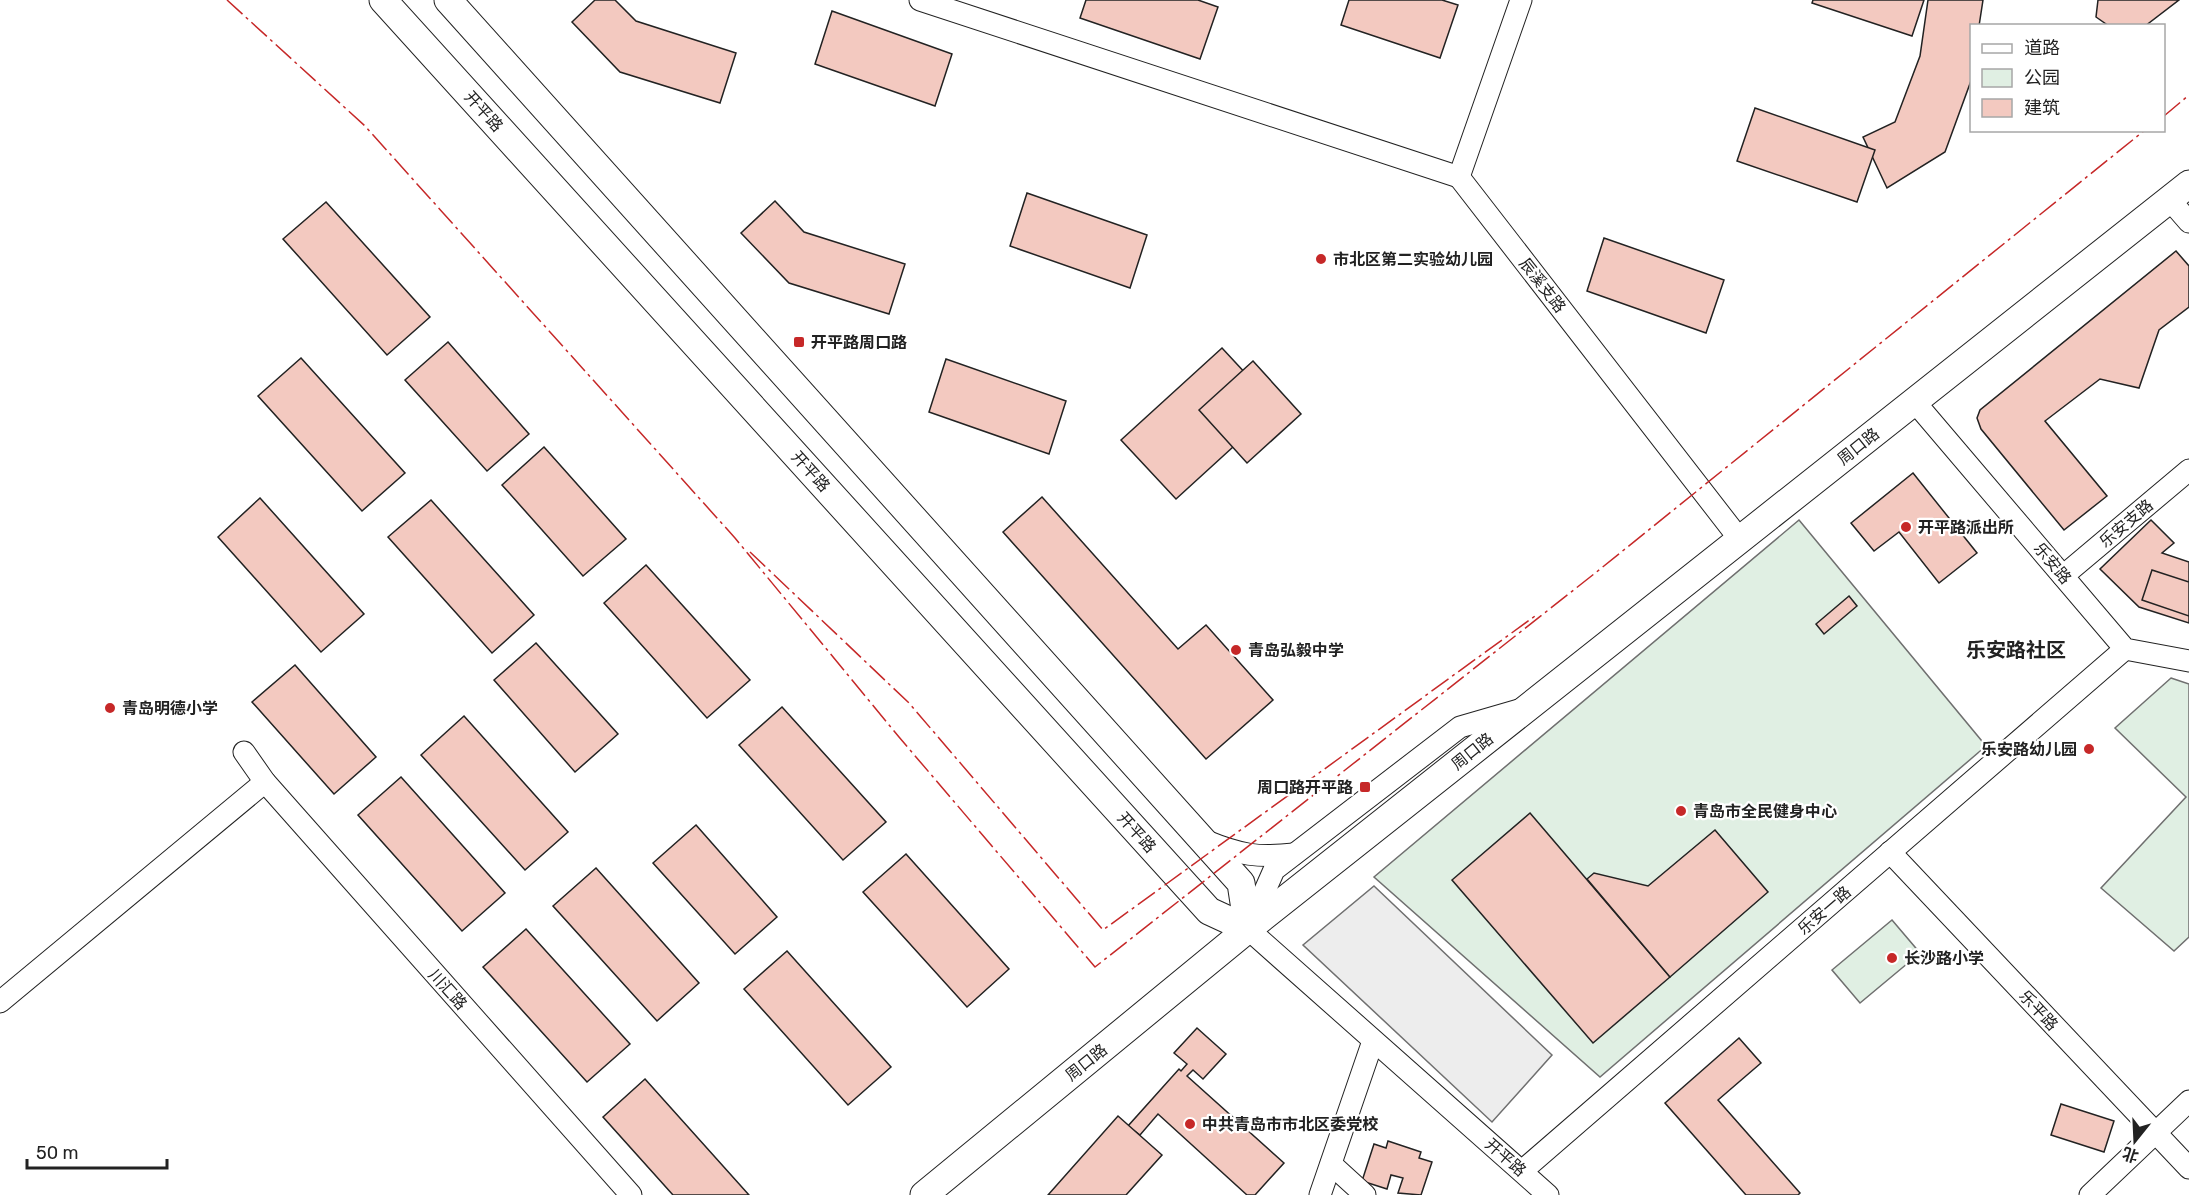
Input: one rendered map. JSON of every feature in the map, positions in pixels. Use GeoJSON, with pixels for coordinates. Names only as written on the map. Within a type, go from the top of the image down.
{"type":"FeatureCollection","features":[{"type":"Feature","properties":{"kind":"main road","name":"开平路"},"geometry":{"type":"LineString","coordinates":[[383,0],[1209,911],[1248,929]]}},
{"type":"Feature","properties":{"kind":"main road"},"geometry":{"type":"LineString","coordinates":[[448,0],[1241,883],[1248,929]]}},
{"type":"Feature","properties":{"kind":"main road","name":"周口路"},"geometry":{"type":"LineString","coordinates":[[924,1195],[1248,929],[1526,707],[1741,541],[2179,191]]}},
{"type":"Feature","properties":{"kind":"street"},"geometry":{"type":"LineString","coordinates":[[920,0],[1459,177],[1521,0]]}},
{"type":"Feature","properties":{"kind":"street","name":"辰溪支路"},"geometry":{"type":"LineString","coordinates":[[1459,177],[1741,541]]}},
{"type":"Feature","properties":{"kind":"street"},"geometry":{"type":"LineString","coordinates":[[2179,191],[2189,222]]}},
{"type":"Feature","properties":{"kind":"street","name":"乐安路"},"geometry":{"type":"LineString","coordinates":[[1914,401],[2126,649]]}},
{"type":"Feature","properties":{"kind":"street","name":"乐安支路"},"geometry":{"type":"LineString","coordinates":[[2064,576],[2189,470]]}},
{"type":"Feature","properties":{"kind":"street"},"geometry":{"type":"LineString","coordinates":[[2126,649],[2189,661]]}},
{"type":"Feature","properties":{"kind":"street","name":"乐安一路"},"geometry":{"type":"LineString","coordinates":[[1522,1171],[2126,649]]}},
{"type":"Feature","properties":{"kind":"street","name":"周口路"},"geometry":{"type":"LineString","coordinates":[[1248,929],[1274,870],[1460,727],[1526,707]]}},
{"type":"Feature","properties":{"kind":"street","name":"川汇路"},"geometry":{"type":"LineString","coordinates":[[244,752],[266,782],[631,1195]]}},
{"type":"Feature","properties":{"kind":"street"},"geometry":{"type":"LineString","coordinates":[[0,1002],[266,782]]}},
{"type":"Feature","properties":{"kind":"street"},"geometry":{"type":"LineString","coordinates":[[1202,840],[1239,854],[1264,857],[1295,854]]}},
{"type":"Feature","properties":{"kind":"street","name":"乐平路"},"geometry":{"type":"LineString","coordinates":[[1890,852],[2189,1168]]}},
{"type":"Feature","properties":{"kind":"street","name":"开平路"},"geometry":{"type":"LineString","coordinates":[[1248,929],[1548,1195]]}},
{"type":"Feature","properties":{"kind":"street"},"geometry":{"type":"LineString","coordinates":[[1320,1195],[1373,1041]]}},
{"type":"Feature","properties":{"kind":"street"},"geometry":{"type":"LineString","coordinates":[[2090,1195],[2189,1101]]}},
{"type":"Feature","properties":{"kind":"street"},"geometry":{"type":"LineString","coordinates":[[1331,1164],[1365,1195]]}},
{"type":"Feature","properties":{"kind":"green space","name":"青岛市全民健身中心"},"geometry":{"type":"Polygon","coordinates":[[[1799,520],[1986,746],[1600,1077],[1374,877],[1799,520]]]}},
{"type":"Feature","properties":{"kind":"green space"},"geometry":{"type":"Polygon","coordinates":[[[2171,678],[2189,684],[2189,937],[2174,951],[2101,888],[2186,797],[2115,728],[2171,678]]]}},
{"type":"Feature","properties":{"kind":"green space"},"geometry":{"type":"Polygon","coordinates":[[[1892,920],[1920,953],[1860,1003],[1832,970],[1892,920]]]}},
{"type":"Feature","properties":{"kind":"shaded area"},"geometry":{"type":"Polygon","coordinates":[[[1374,886],[1552,1055],[1492,1122],[1303,945],[1374,886]]]}},
{"type":"Feature","properties":{"kind":"building"},"geometry":{"type":"Polygon","coordinates":[[[595,0],[615,0],[636,21],[736,53],[720,103],[620,72],[572,22],[595,0]]]}},
{"type":"Feature","properties":{"kind":"building"},"geometry":{"type":"Polygon","coordinates":[[[1086,0],[1198,0],[1218,7],[1200,59],[1080,18],[1086,0]]]}},
{"type":"Feature","properties":{"kind":"building"},"geometry":{"type":"Polygon","coordinates":[[[1349,0],[1442,0],[1458,5],[1440,58],[1341,25],[1349,0]]]}},
{"type":"Feature","properties":{"kind":"building"},"geometry":{"type":"Polygon","coordinates":[[[1813,0],[1924,0],[1912,36],[1812,3],[1813,0]]]}},
{"type":"Feature","properties":{"kind":"building"},"geometry":{"type":"Polygon","coordinates":[[[1928,0],[1983,0],[1979,24],[1970,24],[1970,83],[1945,152],[1887,188],[1863,137],[1895,122],[1920,56],[1928,0]]]}},
{"type":"Feature","properties":{"kind":"building"},"geometry":{"type":"Polygon","coordinates":[[[2098,0],[2179,0],[2148,24],[2106,24],[2096,17],[2098,0]]]}},
{"type":"Feature","properties":{"kind":"building"},"geometry":{"type":"Polygon","coordinates":[[[832,11],[952,54],[935,106],[815,64],[832,11]]]}},
{"type":"Feature","properties":{"kind":"building"},"geometry":{"type":"Polygon","coordinates":[[[1755,108],[1875,150],[1857,202],[1737,161],[1755,108]]]}},
{"type":"Feature","properties":{"kind":"building"},"geometry":{"type":"Polygon","coordinates":[[[1027,193],[1147,235],[1130,288],[1010,246],[1027,193]]]}},
{"type":"Feature","properties":{"kind":"building"},"geometry":{"type":"Polygon","coordinates":[[[775,201],[804,232],[905,264],[889,314],[789,283],[741,233],[775,201]]]}},
{"type":"Feature","properties":{"kind":"building"},"geometry":{"type":"Polygon","coordinates":[[[326,202],[430,317],[387,355],[283,239],[326,202]]]}},
{"type":"Feature","properties":{"kind":"building"},"geometry":{"type":"Polygon","coordinates":[[[1604,238],[1724,280],[1706,333],[1587,291],[1604,238]]]}},
{"type":"Feature","properties":{"kind":"building"},"geometry":{"type":"Polygon","coordinates":[[[2176,251],[2189,266],[2189,307],[2159,330],[2139,388],[2100,379],[2045,421],[2107,496],[2064,530],[1981,429],[1977,418],[1980,410],[2176,251]]]}},
{"type":"Feature","properties":{"kind":"building"},"geometry":{"type":"Polygon","coordinates":[[[448,342],[529,434],[487,471],[405,380],[448,342]]]}},
{"type":"Feature","properties":{"kind":"building"},"geometry":{"type":"Polygon","coordinates":[[[1222,348],[1285,416],[1264,434],[1256,426],[1176,499],[1121,440],[1222,348]]]}},
{"type":"Feature","properties":{"kind":"building"},"geometry":{"type":"Polygon","coordinates":[[[301,358],[405,473],[362,511],[258,396],[301,358]]]}},
{"type":"Feature","properties":{"kind":"building"},"geometry":{"type":"Polygon","coordinates":[[[946,359],[1066,401],[1049,454],[929,412],[946,359]]]}},
{"type":"Feature","properties":{"kind":"building"},"geometry":{"type":"Polygon","coordinates":[[[1253,361],[1301,414],[1247,463],[1199,410],[1253,361]]]}},
{"type":"Feature","properties":{"kind":"building"},"geometry":{"type":"Polygon","coordinates":[[[544,447],[626,539],[583,576],[502,485],[544,447]]]}},
{"type":"Feature","properties":{"kind":"building","name":"开平路派出所"},"geometry":{"type":"Polygon","coordinates":[[[1913,473],[1977,553],[1939,583],[1899,532],[1874,551],[1851,523],[1913,473]]]}},
{"type":"Feature","properties":{"kind":"building"},"geometry":{"type":"Polygon","coordinates":[[[1042,497],[1178,649],[1206,625],[1273,700],[1206,759],[1003,532],[1042,497]]]}},
{"type":"Feature","properties":{"kind":"building"},"geometry":{"type":"Polygon","coordinates":[[[260,498],[364,614],[321,652],[218,537],[260,498]]]}},
{"type":"Feature","properties":{"kind":"building"},"geometry":{"type":"Polygon","coordinates":[[[431,500],[534,615],[492,653],[388,537],[431,500]]]}},
{"type":"Feature","properties":{"kind":"building"},"geometry":{"type":"Polygon","coordinates":[[[2151,520],[2174,543],[2162,553],[2189,562],[2189,623],[2139,607],[2100,569],[2151,520]]]}},
{"type":"Feature","properties":{"kind":"building"},"geometry":{"type":"Polygon","coordinates":[[[646,565],[750,680],[707,718],[604,603],[646,565]]]}},
{"type":"Feature","properties":{"kind":"building"},"geometry":{"type":"Polygon","coordinates":[[[2152,570],[2189,582],[2189,616],[2142,600],[2152,570]]]}},
{"type":"Feature","properties":{"kind":"building"},"geometry":{"type":"Polygon","coordinates":[[[1849,596],[1857,606],[1824,634],[1816,624],[1849,596]]]}},
{"type":"Feature","properties":{"kind":"building"},"geometry":{"type":"Polygon","coordinates":[[[536,643],[618,734],[575,772],[494,680],[536,643]]]}},
{"type":"Feature","properties":{"kind":"building"},"geometry":{"type":"Polygon","coordinates":[[[295,665],[376,757],[334,794],[252,702],[295,665]]]}},
{"type":"Feature","properties":{"kind":"building"},"geometry":{"type":"Polygon","coordinates":[[[782,707],[886,822],[843,860],[739,745],[782,707]]]}},
{"type":"Feature","properties":{"kind":"building"},"geometry":{"type":"Polygon","coordinates":[[[464,716],[568,832],[525,870],[421,755],[464,716]]]}},
{"type":"Feature","properties":{"kind":"building"},"geometry":{"type":"Polygon","coordinates":[[[401,777],[505,893],[462,931],[358,815],[401,777]]]}},
{"type":"Feature","properties":{"kind":"building"},"geometry":{"type":"Polygon","coordinates":[[[1530,813],[1670,977],[1593,1043],[1452,880],[1530,813]]]}},
{"type":"Feature","properties":{"kind":"building"},"geometry":{"type":"Polygon","coordinates":[[[696,825],[777,917],[735,954],[653,863],[696,825]]]}},
{"type":"Feature","properties":{"kind":"building"},"geometry":{"type":"Polygon","coordinates":[[[1715,830],[1768,892],[1670,977],[1587,879],[1594,873],[1648,886],[1715,830]]]}},
{"type":"Feature","properties":{"kind":"building"},"geometry":{"type":"Polygon","coordinates":[[[906,854],[1009,969],[967,1007],[863,892],[906,854]]]}},
{"type":"Feature","properties":{"kind":"building"},"geometry":{"type":"Polygon","coordinates":[[[596,868],[699,983],[657,1021],[553,906],[596,868]]]}},
{"type":"Feature","properties":{"kind":"building"},"geometry":{"type":"Polygon","coordinates":[[[526,929],[630,1044],[587,1082],[483,967],[526,929]]]}},
{"type":"Feature","properties":{"kind":"building"},"geometry":{"type":"Polygon","coordinates":[[[787,951],[891,1067],[848,1105],[744,989],[787,951]]]}},
{"type":"Feature","properties":{"kind":"building"},"geometry":{"type":"Polygon","coordinates":[[[1197,1028],[1226,1054],[1203,1079],[1193,1070],[1187,1076],[1284,1163],[1255,1195],[1247,1195],[1158,1114],[1140,1135],[1128,1126],[1179,1069],[1181,1071],[1187,1064],[1174,1053],[1197,1028]]]}},
{"type":"Feature","properties":{"kind":"building"},"geometry":{"type":"Polygon","coordinates":[[[1739,1038],[1761,1063],[1718,1100],[1800,1193],[1798,1195],[1746,1195],[1665,1103],[1739,1038]]]}},
{"type":"Feature","properties":{"kind":"building"},"geometry":{"type":"Polygon","coordinates":[[[645,1079],[749,1195],[673,1195],[603,1117],[645,1079]]]}},
{"type":"Feature","properties":{"kind":"building"},"geometry":{"type":"Polygon","coordinates":[[[2061,1104],[2114,1121],[2104,1152],[2051,1135],[2061,1104]]]}},
{"type":"Feature","properties":{"kind":"building"},"geometry":{"type":"Polygon","coordinates":[[[1118,1116],[1162,1155],[1126,1195],[1048,1195],[1118,1116]]]}},
{"type":"Feature","properties":{"kind":"building"},"geometry":{"type":"Polygon","coordinates":[[[1388,1141],[1421,1152],[1419,1158],[1432,1162],[1421,1195],[1398,1193],[1403,1178],[1391,1175],[1387,1189],[1362,1181],[1374,1144],[1386,1148],[1388,1141]]]}},
{"type":"Feature","properties":{"kind":"power"},"geometry":{"type":"LineString","coordinates":[[227,0],[365,126],[735,538],[899,737],[1095,967],[1594,574],[2143,132]]}},
{"type":"Feature","properties":{"kind":"power"},"geometry":{"type":"LineString","coordinates":[[2165,115],[2189,95]]}},
{"type":"Feature","properties":{"kind":"power"},"geometry":{"type":"LineString","coordinates":[[750,552],[909,703],[1103,930],[1535,616]]}},
{"type":"Feature","properties":{"kind":"place","name":"市北区第二实验幼儿园"},"geometry":{"type":"Point","coordinates":[1321,259]}},
{"type":"Feature","properties":{"kind":"place","name":"开平路周口路"},"geometry":{"type":"Point","coordinates":[799,342]}},
{"type":"Feature","properties":{"kind":"place","name":"开平路派出所"},"geometry":{"type":"Point","coordinates":[1906,527]}},
{"type":"Feature","properties":{"kind":"place","name":"青岛弘毅中学"},"geometry":{"type":"Point","coordinates":[1236,650]}},
{"type":"Feature","properties":{"kind":"place","name":"青岛明德小学"},"geometry":{"type":"Point","coordinates":[110,708]}},
{"type":"Feature","properties":{"kind":"place","name":"乐安路幼儿园"},"geometry":{"type":"Point","coordinates":[2089,749]}},
{"type":"Feature","properties":{"kind":"place","name":"周口路开平路"},"geometry":{"type":"Point","coordinates":[1365,787]}},
{"type":"Feature","properties":{"kind":"place","name":"青岛市全民健身中心"},"geometry":{"type":"Point","coordinates":[1681,811]}},
{"type":"Feature","properties":{"kind":"place","name":"长沙路小学"},"geometry":{"type":"Point","coordinates":[1892,958]}},
{"type":"Feature","properties":{"kind":"place","name":"中共青岛市市北区委党校"},"geometry":{"type":"Point","coordinates":[1190,1124]}},
{"type":"Feature","properties":{"kind":"district","name":"乐安路社区"},"geometry":{"type":"Point","coordinates":[2016,650]}}]}
